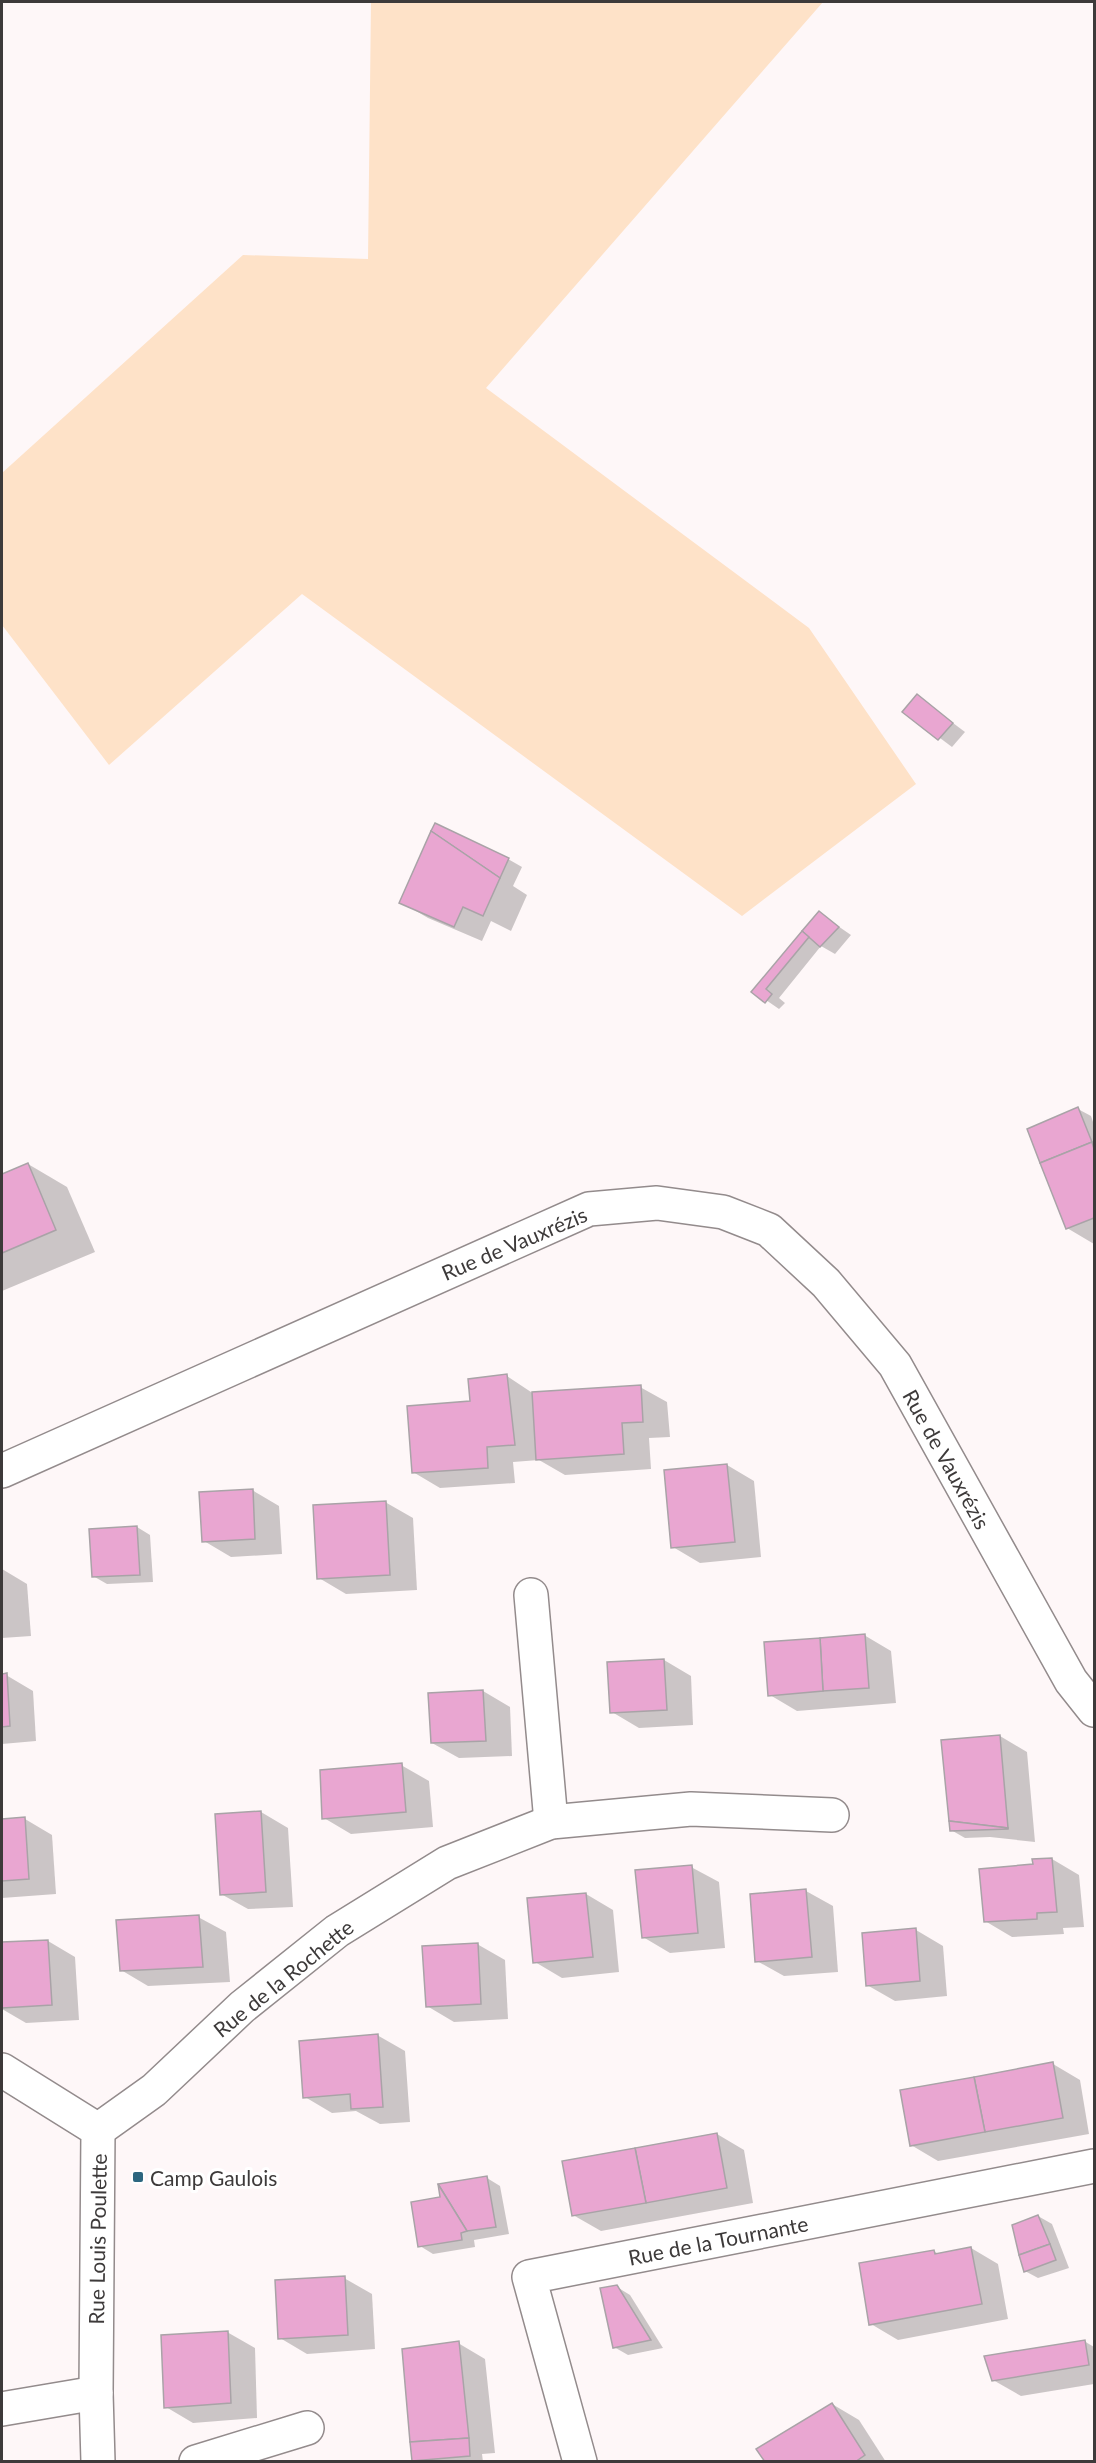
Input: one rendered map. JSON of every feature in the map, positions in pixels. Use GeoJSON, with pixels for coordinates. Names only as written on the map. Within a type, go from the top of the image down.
{"type":"FeatureCollection","features":[{"type":"Feature","properties":{"kind":"street","name":"Rue de Vauxrézis"},"geometry":{"type":"LineString","coordinates":[[2,1470],[590,1209],[657,1203],[723,1212],[769,1230],[826,1283],[895,1365],[1071,1681],[1095,1710]]}},
{"type":"Feature","properties":{"kind":"street"},"geometry":{"type":"LineString","coordinates":[[531,1595],[550,1822]]}},
{"type":"Feature","properties":{"kind":"street","name":"Rue de la Rochette"},"geometry":{"type":"LineString","coordinates":[[98,2130],[154,2090],[242,2007],[337,1930],[447,1863],[550,1822],[691,1809],[832,1815]]}},
{"type":"Feature","properties":{"kind":"street","name":"Rue Louis Poulette"},"geometry":{"type":"LineString","coordinates":[[2,2070],[98,2130],[96,2393],[98,2462]]}},
{"type":"Feature","properties":{"kind":"street","name":"Rue de la Tournante"},"geometry":{"type":"LineString","coordinates":[[580,2462],[529,2277],[1095,2166]]}},
{"type":"Feature","properties":{"kind":"street"},"geometry":{"type":"LineString","coordinates":[[2,2409],[96,2393]]}},
{"type":"Feature","properties":{"kind":"street"},"geometry":{"type":"LineString","coordinates":[[196,2462],[307,2428]]}},
{"type":"Feature","properties":{"kind":"shaded area"},"geometry":{"type":"Polygon","coordinates":[[[371,2],[823,2],[486,388],[809,628],[916,784],[742,916],[302,594],[109,765],[2,625],[2,473],[243,255],[368,259],[371,2]]]}},
{"type":"Feature","properties":{"kind":"building"},"geometry":{"type":"Polygon","coordinates":[[[917,694],[953,723],[938,740],[902,712],[917,694]]]}},
{"type":"Feature","properties":{"kind":"building"},"geometry":{"type":"Polygon","coordinates":[[[435,823],[509,858],[500,878],[431,831],[435,823]]]}},
{"type":"Feature","properties":{"kind":"building"},"geometry":{"type":"Polygon","coordinates":[[[431,831],[500,878],[483,916],[463,907],[454,927],[399,903],[431,831]]]}},
{"type":"Feature","properties":{"kind":"building"},"geometry":{"type":"Polygon","coordinates":[[[819,911],[839,927],[820,947],[802,931],[819,911]]]}},
{"type":"Feature","properties":{"kind":"building"},"geometry":{"type":"Polygon","coordinates":[[[802,931],[809,937],[766,989],[772,994],[765,1003],[751,992],[802,931]]]}},
{"type":"Feature","properties":{"kind":"building"},"geometry":{"type":"Polygon","coordinates":[[[1078,1107],[1092,1142],[1040,1163],[1027,1129],[1078,1107]]]}},
{"type":"Feature","properties":{"kind":"building"},"geometry":{"type":"Polygon","coordinates":[[[1092,1142],[1094,1149],[1094,1218],[1066,1229],[1040,1163],[1092,1142]]]}},
{"type":"Feature","properties":{"kind":"building"},"geometry":{"type":"Polygon","coordinates":[[[28,1163],[56,1230],[2,1253],[2,1174],[28,1163]]]}},
{"type":"Feature","properties":{"kind":"building"},"geometry":{"type":"Polygon","coordinates":[[[507,1374],[515,1445],[487,1447],[488,1468],[412,1473],[407,1406],[470,1401],[468,1379],[507,1374]]]}},
{"type":"Feature","properties":{"kind":"building"},"geometry":{"type":"Polygon","coordinates":[[[641,1385],[643,1422],[622,1423],[624,1454],[536,1460],[532,1392],[641,1385]]]}},
{"type":"Feature","properties":{"kind":"building"},"geometry":{"type":"Polygon","coordinates":[[[727,1464],[735,1542],[671,1548],[664,1470],[727,1464]]]}},
{"type":"Feature","properties":{"kind":"building"},"geometry":{"type":"Polygon","coordinates":[[[253,1489],[255,1539],[202,1542],[199,1492],[253,1489]]]}},
{"type":"Feature","properties":{"kind":"building"},"geometry":{"type":"Polygon","coordinates":[[[386,1501],[390,1575],[317,1579],[313,1505],[386,1501]]]}},
{"type":"Feature","properties":{"kind":"building"},"geometry":{"type":"Polygon","coordinates":[[[137,1526],[140,1575],[92,1577],[89,1529],[137,1526]]]}},
{"type":"Feature","properties":{"kind":"building"},"geometry":{"type":"Polygon","coordinates":[[[865,1634],[869,1688],[823,1691],[820,1638],[865,1634]]]}},
{"type":"Feature","properties":{"kind":"building"},"geometry":{"type":"Polygon","coordinates":[[[820,1638],[823,1691],[768,1696],[764,1642],[820,1638]]]}},
{"type":"Feature","properties":{"kind":"building"},"geometry":{"type":"Polygon","coordinates":[[[664,1659],[667,1710],[610,1713],[607,1662],[664,1659]]]}},
{"type":"Feature","properties":{"kind":"building"},"geometry":{"type":"Polygon","coordinates":[[[7,1673],[10,1726],[2,1727],[2,1674],[7,1673]]]}},
{"type":"Feature","properties":{"kind":"building"},"geometry":{"type":"Polygon","coordinates":[[[483,1690],[486,1741],[431,1743],[428,1693],[483,1690]]]}},
{"type":"Feature","properties":{"kind":"building"},"geometry":{"type":"Polygon","coordinates":[[[1000,1735],[1008,1828],[949,1821],[941,1740],[1000,1735]]]}},
{"type":"Feature","properties":{"kind":"building"},"geometry":{"type":"Polygon","coordinates":[[[402,1763],[406,1812],[322,1819],[320,1770],[402,1763]]]}},
{"type":"Feature","properties":{"kind":"building"},"geometry":{"type":"Polygon","coordinates":[[[261,1811],[266,1892],[220,1895],[215,1814],[261,1811]]]}},
{"type":"Feature","properties":{"kind":"building"},"geometry":{"type":"Polygon","coordinates":[[[25,1817],[29,1879],[2,1881],[2,1819],[25,1817]]]}},
{"type":"Feature","properties":{"kind":"building"},"geometry":{"type":"Polygon","coordinates":[[[949,1821],[1008,1828],[1008,1829],[950,1831],[949,1821]]]}},
{"type":"Feature","properties":{"kind":"building"},"geometry":{"type":"Polygon","coordinates":[[[1052,1858],[1057,1912],[1037,1913],[1037,1919],[984,1922],[979,1869],[1033,1864],[1032,1859],[1052,1858]]]}},
{"type":"Feature","properties":{"kind":"building"},"geometry":{"type":"Polygon","coordinates":[[[692,1865],[698,1933],[642,1938],[635,1870],[692,1865]]]}},
{"type":"Feature","properties":{"kind":"building"},"geometry":{"type":"Polygon","coordinates":[[[806,1889],[812,1957],[755,1962],[750,1894],[806,1889]]]}},
{"type":"Feature","properties":{"kind":"building"},"geometry":{"type":"Polygon","coordinates":[[[586,1893],[593,1957],[533,1963],[527,1898],[586,1893]]]}},
{"type":"Feature","properties":{"kind":"building"},"geometry":{"type":"Polygon","coordinates":[[[199,1915],[203,1967],[120,1971],[116,1920],[199,1915]]]}},
{"type":"Feature","properties":{"kind":"building"},"geometry":{"type":"Polygon","coordinates":[[[916,1928],[920,1981],[866,1986],[862,1933],[916,1928]]]}},
{"type":"Feature","properties":{"kind":"building"},"geometry":{"type":"Polygon","coordinates":[[[48,1940],[52,2005],[2,2008],[2,1942],[48,1940]]]}},
{"type":"Feature","properties":{"kind":"building"},"geometry":{"type":"Polygon","coordinates":[[[478,1943],[481,2004],[426,2007],[422,1946],[478,1943]]]}},
{"type":"Feature","properties":{"kind":"building"},"geometry":{"type":"Polygon","coordinates":[[[378,2034],[383,2107],[351,2109],[350,2094],[303,2098],[299,2041],[378,2034]]]}},
{"type":"Feature","properties":{"kind":"building"},"geometry":{"type":"Polygon","coordinates":[[[1053,2062],[1063,2118],[985,2132],[974,2077],[1053,2062]]]}},
{"type":"Feature","properties":{"kind":"building"},"geometry":{"type":"Polygon","coordinates":[[[974,2077],[985,2132],[910,2146],[900,2090],[974,2077]]]}},
{"type":"Feature","properties":{"kind":"building"},"geometry":{"type":"Polygon","coordinates":[[[717,2133],[727,2188],[646,2203],[635,2148],[717,2133]]]}},
{"type":"Feature","properties":{"kind":"building"},"geometry":{"type":"Polygon","coordinates":[[[635,2148],[646,2203],[572,2216],[562,2161],[635,2148]]]}},
{"type":"Feature","properties":{"kind":"building"},"geometry":{"type":"Polygon","coordinates":[[[487,2176],[496,2227],[467,2231],[438,2184],[487,2176]]]}},
{"type":"Feature","properties":{"kind":"building"},"geometry":{"type":"Polygon","coordinates":[[[438,2184],[467,2231],[461,2233],[462,2240],[418,2247],[411,2202],[440,2197],[438,2184]]]}},
{"type":"Feature","properties":{"kind":"building"},"geometry":{"type":"Polygon","coordinates":[[[1038,2215],[1050,2244],[1019,2255],[1012,2225],[1038,2215]]]}},
{"type":"Feature","properties":{"kind":"building"},"geometry":{"type":"Polygon","coordinates":[[[1050,2244],[1056,2260],[1024,2272],[1019,2255],[1050,2244]]]}},
{"type":"Feature","properties":{"kind":"building"},"geometry":{"type":"Polygon","coordinates":[[[971,2247],[982,2304],[869,2325],[859,2263],[934,2250],[935,2254],[971,2247]]]}},
{"type":"Feature","properties":{"kind":"building"},"geometry":{"type":"Polygon","coordinates":[[[345,2276],[348,2335],[278,2339],[275,2280],[345,2276]]]}},
{"type":"Feature","properties":{"kind":"building"},"geometry":{"type":"Polygon","coordinates":[[[617,2285],[651,2340],[613,2348],[600,2288],[617,2285]]]}},
{"type":"Feature","properties":{"kind":"building"},"geometry":{"type":"Polygon","coordinates":[[[228,2331],[231,2403],[164,2408],[161,2335],[228,2331]]]}},
{"type":"Feature","properties":{"kind":"building"},"geometry":{"type":"Polygon","coordinates":[[[1085,2340],[1089,2365],[992,2381],[984,2356],[1085,2340]]]}},
{"type":"Feature","properties":{"kind":"building"},"geometry":{"type":"Polygon","coordinates":[[[459,2341],[469,2438],[410,2442],[402,2349],[459,2341]]]}},
{"type":"Feature","properties":{"kind":"building"},"geometry":{"type":"Polygon","coordinates":[[[832,2403],[865,2455],[855,2462],[765,2462],[756,2449],[832,2403]]]}},
{"type":"Feature","properties":{"kind":"building"},"geometry":{"type":"Polygon","coordinates":[[[469,2438],[470,2456],[412,2461],[410,2442],[469,2438]]]}},
{"type":"Feature","properties":{"kind":"place","name":"Camp Gaulois"},"geometry":{"type":"Point","coordinates":[138,2177]}}]}
